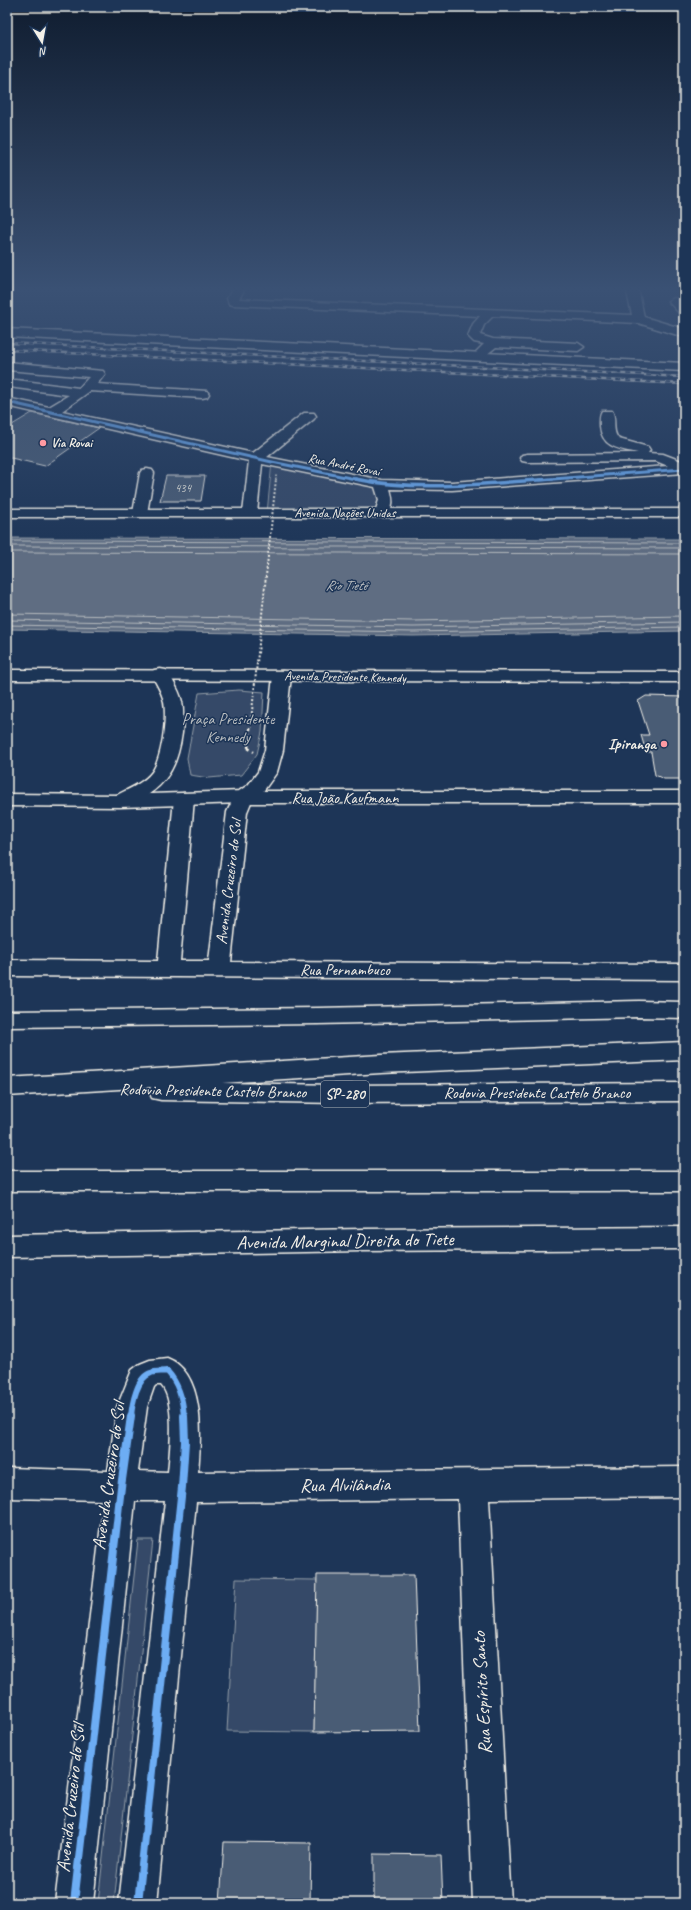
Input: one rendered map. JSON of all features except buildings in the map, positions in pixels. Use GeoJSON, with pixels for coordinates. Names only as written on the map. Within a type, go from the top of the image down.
{"type":"FeatureCollection","features":[{"type":"Feature","properties":{"kind":"main road"},"geometry":{"type":"LineString","coordinates":[[50,412],[86,389],[95,377]]}},
{"type":"Feature","properties":{"kind":"main road"},"geometry":{"type":"LineString","coordinates":[[16,384],[46,389],[86,389],[202,394]]}},
{"type":"Feature","properties":{"kind":"main road","name":"Rua André Rovaí"},"geometry":{"type":"LineString","coordinates":[[7,402],[256,458],[382,484],[452,486],[684,468]]}},
{"type":"Feature","properties":{"kind":"main road"},"geometry":{"type":"LineString","coordinates":[[607,414],[606,430],[615,442],[624,447],[652,452],[658,457]]}},
{"type":"Feature","properties":{"kind":"main road"},"geometry":{"type":"LineString","coordinates":[[250,513],[256,458],[309,416]]}},
{"type":"Feature","properties":{"kind":"main road"},"geometry":{"type":"LineString","coordinates":[[527,458],[658,457],[669,460],[684,468]]}},
{"type":"Feature","properties":{"kind":"main road"},"geometry":{"type":"LineString","coordinates":[[140,513],[147,473]]}},
{"type":"Feature","properties":{"kind":"main road","name":"Rua André Rovaí"},"geometry":{"type":"LineString","coordinates":[[382,484],[386,500],[382,513]]}},
{"type":"Feature","properties":{"kind":"main road","name":"Avenida Nações Unidas"},"geometry":{"type":"LineString","coordinates":[[7,513],[684,513]]}},
{"type":"Feature","properties":{"kind":"main road"},"geometry":{"type":"LineString","coordinates":[[120,801],[140,791],[153,782],[160,775],[168,759],[174,712],[170,695],[160,674]]}},
{"type":"Feature","properties":{"kind":"main road","name":"Avenida Presidente Kennedy"},"geometry":{"type":"LineString","coordinates":[[7,675],[160,674],[537,678],[684,677]]}},
{"type":"Feature","properties":{"kind":"main road"},"geometry":{"type":"LineString","coordinates":[[243,797],[255,789],[267,772],[274,750],[282,676]]}},
{"type":"Feature","properties":{"kind":"main road","name":"Rua João Kaufmann"},"geometry":{"type":"LineString","coordinates":[[7,800],[120,801],[243,797],[684,797]]}},
{"type":"Feature","properties":{"kind":"main road","name":"Avenida Cruzeiro do Sul"},"geometry":{"type":"LineString","coordinates":[[219,968],[237,812],[243,797]]}},
{"type":"Feature","properties":{"kind":"main road"},"geometry":{"type":"LineString","coordinates":[[168,969],[184,799]]}},
{"type":"Feature","properties":{"kind":"main road","name":"Rua Pernambuco"},"geometry":{"type":"LineString","coordinates":[[7,968],[219,968],[684,972]]}},
{"type":"Feature","properties":{"kind":"main road"},"geometry":{"type":"LineString","coordinates":[[7,1019],[318,1016],[639,1009],[684,1010]]}},
{"type":"Feature","properties":{"kind":"main road"},"geometry":{"type":"LineString","coordinates":[[7,1087],[381,1064],[684,1051]]}},
{"type":"Feature","properties":{"kind":"main road","name":"Rodovia Presidente Castelo Branco"},"geometry":{"type":"LineString","coordinates":[[7,1087],[340,1094],[684,1092]]}},
{"type":"Feature","properties":{"kind":"main road"},"geometry":{"type":"LineString","coordinates":[[7,1181],[684,1181]]}},
{"type":"Feature","properties":{"kind":"main road","name":"Avenida Marginal Direita do Tiete"},"geometry":{"type":"LineString","coordinates":[[7,1246],[363,1240],[684,1238]]}},
{"type":"Feature","properties":{"kind":"main road","name":"Avenida Cruzeiro do Sul"},"geometry":{"type":"LineString","coordinates":[[74,1903],[121,1487],[132,1407],[138,1385],[146,1375],[161,1370],[167,1371],[173,1375],[181,1392],[185,1440],[182,1487],[138,1903]]}},
{"type":"Feature","properties":{"kind":"main road","name":"Rua Alvilândia"},"geometry":{"type":"LineString","coordinates":[[7,1483],[121,1487],[182,1487],[684,1482]]}},
{"type":"Feature","properties":{"kind":"main road","name":"Rua Espírito Santo"},"geometry":{"type":"LineString","coordinates":[[473,1483],[492,1903]]}},
{"type":"Feature","properties":{"kind":"path"},"geometry":{"type":"LineString","coordinates":[[248,748],[276,475]]}},
{"type":"Feature","properties":{"kind":"green space"},"geometry":{"type":"Polygon","coordinates":[[[272,462],[382,484],[382,513],[267,513],[272,462]]]}},
{"type":"Feature","properties":{"kind":"green space","name":"Praça Presidente Kennedy"},"geometry":{"type":"Polygon","coordinates":[[[239,690],[264,692],[262,732],[257,754],[241,775],[209,778],[190,775],[187,758],[199,693],[239,690]]]}},
{"type":"Feature","properties":{"kind":"green space"},"geometry":{"type":"Polygon","coordinates":[[[138,1540],[153,1540],[114,1903],[98,1903],[138,1540]]]}},
{"type":"Feature","properties":{"kind":"green space"},"geometry":{"type":"Polygon","coordinates":[[[236,1579],[317,1580],[314,1732],[227,1731],[236,1579]]]}},
{"type":"Feature","properties":{"kind":"water","name":"Rio Tietê"},"geometry":{"type":"Polygon","coordinates":[[[7,538],[684,539],[684,631],[413,636],[7,629],[7,538]]]}},
{"type":"Feature","properties":{"kind":"railway"},"geometry":{"type":"LineString","coordinates":[[547,377],[684,384]]}},
{"type":"Feature","properties":{"kind":"cycle path"},"geometry":{"type":"LineString","coordinates":[[7,402],[272,462],[382,484],[452,486],[684,469]]}},
{"type":"Feature","properties":{"kind":"cycle path"},"geometry":{"type":"LineString","coordinates":[[74,1903],[121,1487],[132,1407],[142,1379],[150,1373],[167,1371],[175,1380],[181,1392],[184,1408],[185,1442],[182,1487],[138,1903]]}},
{"type":"Feature","properties":{"kind":"place","name":"Via Rovai"},"geometry":{"type":"Point","coordinates":[43,443]}},
{"type":"Feature","properties":{"kind":"place","name":"Ipiranga"},"geometry":{"type":"Point","coordinates":[664,744]}}]}
